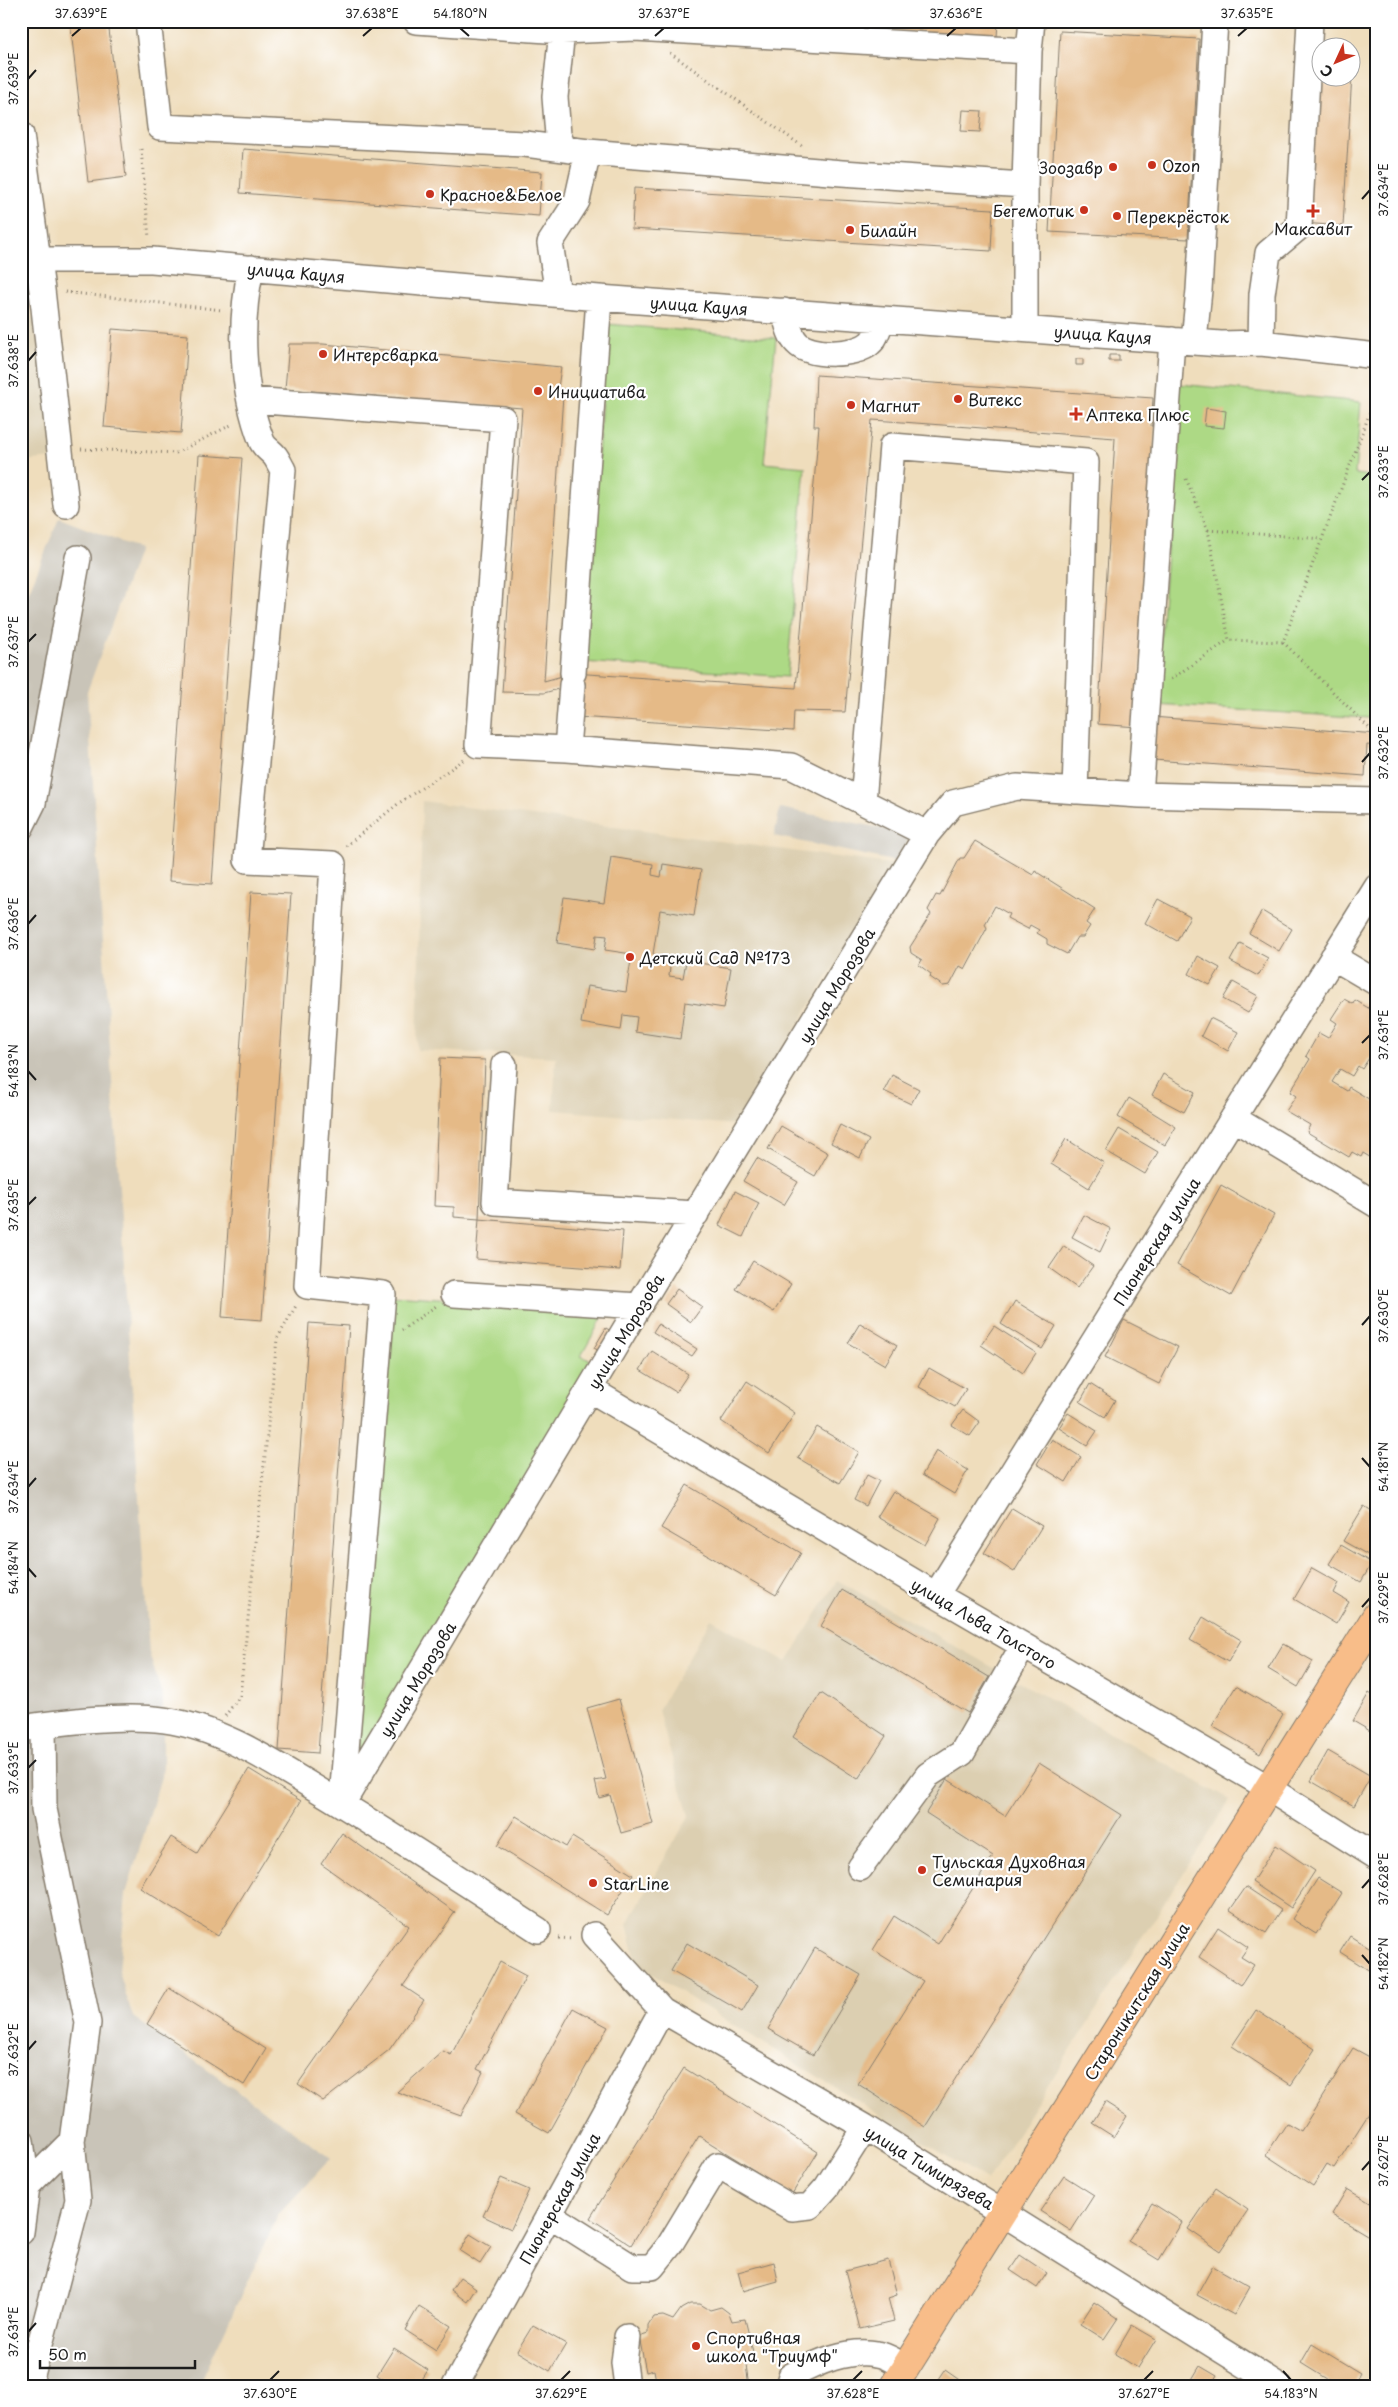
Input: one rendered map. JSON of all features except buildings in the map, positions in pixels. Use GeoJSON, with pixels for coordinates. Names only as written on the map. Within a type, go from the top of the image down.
{"type":"FeatureCollection","features":[{"type":"Feature","properties":{"kind":"main road","name":"Староникитская улица"},"geometry":{"type":"LineString","coordinates":[[900,2376],[1377,1615]]}},
{"type":"Feature","properties":{"kind":"street"},"geometry":{"type":"LineString","coordinates":[[148,21],[160,127],[524,144],[576,151],[842,173],[1025,184]]}},
{"type":"Feature","properties":{"kind":"street"},"geometry":{"type":"LineString","coordinates":[[416,21],[635,28],[1029,50]]}},
{"type":"Feature","properties":{"kind":"street"},"geometry":{"type":"LineString","coordinates":[[1025,328],[1025,184],[1029,50],[1032,21]]}},
{"type":"Feature","properties":{"kind":"street"},"geometry":{"type":"LineString","coordinates":[[1140,795],[1147,696],[1183,340],[1199,290],[1215,21]]}},
{"type":"Feature","properties":{"kind":"street"},"geometry":{"type":"LineString","coordinates":[[1261,344],[1262,294],[1268,253],[1299,227],[1310,21]]}},
{"type":"Feature","properties":{"kind":"street"},"geometry":{"type":"LineString","coordinates":[[558,294],[550,243],[577,201],[576,151],[558,135],[555,97],[566,26]]}},
{"type":"Feature","properties":{"kind":"street"},"geometry":{"type":"LineString","coordinates":[[21,135],[29,260],[42,290],[66,505]]}},
{"type":"Feature","properties":{"kind":"street","name":"улица Кауля"},"geometry":{"type":"LineString","coordinates":[[29,260],[152,260],[599,298],[1261,344],[1377,356]]}},
{"type":"Feature","properties":{"kind":"street"},"geometry":{"type":"LineString","coordinates":[[251,268],[242,344],[253,407],[263,444],[276,457],[283,470],[247,860],[322,865],[333,864],[307,1286],[383,1294],[342,1804]]}},
{"type":"Feature","properties":{"kind":"street"},"geometry":{"type":"LineString","coordinates":[[567,749],[599,298]]}},
{"type":"Feature","properties":{"kind":"street"},"geometry":{"type":"LineString","coordinates":[[784,311],[793,337],[805,350],[847,354],[859,351],[872,342],[882,319]]}},
{"type":"Feature","properties":{"kind":"street"},"geometry":{"type":"LineString","coordinates":[[253,407],[503,419],[478,745],[567,749],[790,766],[927,834]]}},
{"type":"Feature","properties":{"kind":"street"},"geometry":{"type":"LineString","coordinates":[[863,802],[892,446],[1086,462],[1075,791]]}},
{"type":"Feature","properties":{"kind":"street"},"geometry":{"type":"LineString","coordinates":[[21,827],[33,803],[78,558]]}},
{"type":"Feature","properties":{"kind":"street","name":"улица Морозова"},"geometry":{"type":"LineString","coordinates":[[342,1804],[591,1390],[639,1306],[927,834],[953,803],[1017,787],[1140,795],[1377,801]]}},
{"type":"Feature","properties":{"kind":"street","name":"Пионерская улица"},"geometry":{"type":"LineString","coordinates":[[936,1595],[1377,888]]}},
{"type":"Feature","properties":{"kind":"street"},"geometry":{"type":"LineString","coordinates":[[1333,957],[1377,983]]}},
{"type":"Feature","properties":{"kind":"street"},"geometry":{"type":"LineString","coordinates":[[504,1065],[496,1202],[696,1214]]}},
{"type":"Feature","properties":{"kind":"street"},"geometry":{"type":"LineString","coordinates":[[1233,1118],[1377,1205]]}},
{"type":"Feature","properties":{"kind":"street"},"geometry":{"type":"LineString","coordinates":[[454,1294],[639,1306]]}},
{"type":"Feature","properties":{"kind":"street","name":"улица Льва Толстого"},"geometry":{"type":"LineString","coordinates":[[591,1390],[936,1595],[1268,1788],[1377,1857]]}},
{"type":"Feature","properties":{"kind":"street"},"geometry":{"type":"LineString","coordinates":[[860,1868],[928,1775],[962,1753],[1024,1646]]}},
{"type":"Feature","properties":{"kind":"street"},"geometry":{"type":"LineString","coordinates":[[29,2386],[78,2200],[72,2141],[88,2023],[44,1809],[32,1727],[114,1719],[164,1720],[212,1733],[266,1759],[342,1804],[538,1930]]}},
{"type":"Feature","properties":{"kind":"street","name":"улица Тимирязева"},"geometry":{"type":"LineString","coordinates":[[594,1935],[662,2010],[865,2127],[1004,2212],[1279,2386]]}},
{"type":"Feature","properties":{"kind":"street","name":"Пионерская улица"},"geometry":{"type":"LineString","coordinates":[[455,2386],[662,2010]]}},
{"type":"Feature","properties":{"kind":"street"},"geometry":{"type":"LineString","coordinates":[[550,2215],[632,2268],[652,2267],[669,2246],[718,2165],[792,2208],[810,2206],[827,2187],[865,2127]]}},
{"type":"Feature","properties":{"kind":"street"},"geometry":{"type":"LineString","coordinates":[[21,2140],[27,2186],[21,2232]]}},
{"type":"Feature","properties":{"kind":"street"},"geometry":{"type":"LineString","coordinates":[[27,2186],[72,2141]]}},
{"type":"Feature","properties":{"kind":"street"},"geometry":{"type":"LineString","coordinates":[[627,2337],[624,2363],[627,2386]]}},
{"type":"Feature","properties":{"kind":"street"},"geometry":{"type":"LineString","coordinates":[[788,2386],[791,2376],[819,2362],[850,2354],[878,2354],[900,2376]]}},
{"type":"Feature","properties":{"kind":"path"},"geometry":{"type":"LineString","coordinates":[[666,51],[810,151]]}},
{"type":"Feature","properties":{"kind":"path"},"geometry":{"type":"LineString","coordinates":[[141,149],[146,216],[152,260]]}},
{"type":"Feature","properties":{"kind":"path"},"geometry":{"type":"LineString","coordinates":[[42,290],[245,312]]}},
{"type":"Feature","properties":{"kind":"path"},"geometry":{"type":"LineString","coordinates":[[1283,642],[1377,394]]}},
{"type":"Feature","properties":{"kind":"path"},"geometry":{"type":"LineString","coordinates":[[61,448],[176,453],[253,407]]}},
{"type":"Feature","properties":{"kind":"path"},"geometry":{"type":"LineString","coordinates":[[1182,471],[1208,530],[1229,640]]}},
{"type":"Feature","properties":{"kind":"path"},"geometry":{"type":"LineString","coordinates":[[1208,530],[1322,539]]}},
{"type":"Feature","properties":{"kind":"path"},"geometry":{"type":"LineString","coordinates":[[1147,696],[1229,640],[1283,642],[1375,734],[1377,752]]}},
{"type":"Feature","properties":{"kind":"path"},"geometry":{"type":"LineString","coordinates":[[322,865],[399,803],[461,764],[478,745]]}},
{"type":"Feature","properties":{"kind":"path"},"geometry":{"type":"LineString","coordinates":[[212,1733],[240,1696],[277,1339],[307,1286]]}},
{"type":"Feature","properties":{"kind":"path"},"geometry":{"type":"LineString","coordinates":[[379,1346],[454,1294]]}},
{"type":"Feature","properties":{"kind":"shaded area"},"geometry":{"type":"Polygon","coordinates":[[[36,317],[54,458],[21,461],[21,319],[36,317]]]}},
{"type":"Feature","properties":{"kind":"shaded area"},"geometry":{"type":"Polygon","coordinates":[[[59,518],[139,549],[87,692],[149,1653],[163,1698],[163,1770],[126,1894],[119,1972],[133,2017],[331,2158],[278,2215],[199,2386],[21,2386],[21,611],[59,518]]]}},
{"type":"Feature","properties":{"kind":"shaded area","name":"Детский Сад №173"},"geometry":{"type":"Polygon","coordinates":[[[422,801],[896,865],[737,1125],[553,1110],[556,1057],[417,1050],[422,801]]]}},
{"type":"Feature","properties":{"kind":"shaded area"},"geometry":{"type":"Polygon","coordinates":[[[780,808],[911,834],[898,862],[774,836],[780,808]]]}},
{"type":"Feature","properties":{"kind":"shaded area","name":"Тульская Духовная Семинария"},"geometry":{"type":"Polygon","coordinates":[[[837,1580],[1230,1800],[987,2181],[637,1965],[627,1924],[689,1816],[658,1710],[711,1619],[787,1662],[837,1580]]]}},
{"type":"Feature","properties":{"kind":"green space"},"geometry":{"type":"Polygon","coordinates":[[[607,324],[776,338],[764,463],[805,467],[787,677],[584,662],[607,324]]]}},
{"type":"Feature","properties":{"kind":"green space"},"geometry":{"type":"Polygon","coordinates":[[[1179,384],[1361,402],[1355,474],[1377,477],[1377,599],[1369,718],[1156,705],[1179,384]]]}},
{"type":"Feature","properties":{"kind":"green space"},"geometry":{"type":"Polygon","coordinates":[[[391,1295],[607,1309],[581,1356],[596,1363],[356,1767],[391,1295]]]}},
{"type":"Feature","properties":{"kind":"place","name":"Ozon"},"geometry":{"type":"Point","coordinates":[1152,165]}},
{"type":"Feature","properties":{"kind":"place","name":"Зоозавр"},"geometry":{"type":"Point","coordinates":[1113,167]}},
{"type":"Feature","properties":{"kind":"place","name":"Красное&Белое"},"geometry":{"type":"Point","coordinates":[430,194]}},
{"type":"Feature","properties":{"kind":"place","name":"Бегемотик"},"geometry":{"type":"Point","coordinates":[1084,210]}},
{"type":"Feature","properties":{"kind":"place","name":"Максавит"},"geometry":{"type":"Point","coordinates":[1313,211]}},
{"type":"Feature","properties":{"kind":"place","name":"Перекрёсток"},"geometry":{"type":"Point","coordinates":[1117,216]}},
{"type":"Feature","properties":{"kind":"place","name":"Билайн"},"geometry":{"type":"Point","coordinates":[850,230]}},
{"type":"Feature","properties":{"kind":"place","name":"Интерсварка"},"geometry":{"type":"Point","coordinates":[323,354]}},
{"type":"Feature","properties":{"kind":"place","name":"Инициатива"},"geometry":{"type":"Point","coordinates":[538,391]}},
{"type":"Feature","properties":{"kind":"place","name":"Витекс"},"geometry":{"type":"Point","coordinates":[958,399]}},
{"type":"Feature","properties":{"kind":"place","name":"Магнит"},"geometry":{"type":"Point","coordinates":[851,405]}},
{"type":"Feature","properties":{"kind":"place","name":"Аптека Плюс"},"geometry":{"type":"Point","coordinates":[1076,414]}},
{"type":"Feature","properties":{"kind":"place","name":"Детский Сад №173"},"geometry":{"type":"Point","coordinates":[630,957]}},
{"type":"Feature","properties":{"kind":"place","name":"Тульская Духовная Семинария"},"geometry":{"type":"Point","coordinates":[922,1870]}},
{"type":"Feature","properties":{"kind":"place","name":"StarLine"},"geometry":{"type":"Point","coordinates":[593,1883]}},
{"type":"Feature","properties":{"kind":"place","name":"Спортивная школа \"Триумф\""},"geometry":{"type":"Point","coordinates":[696,2346]}}]}
